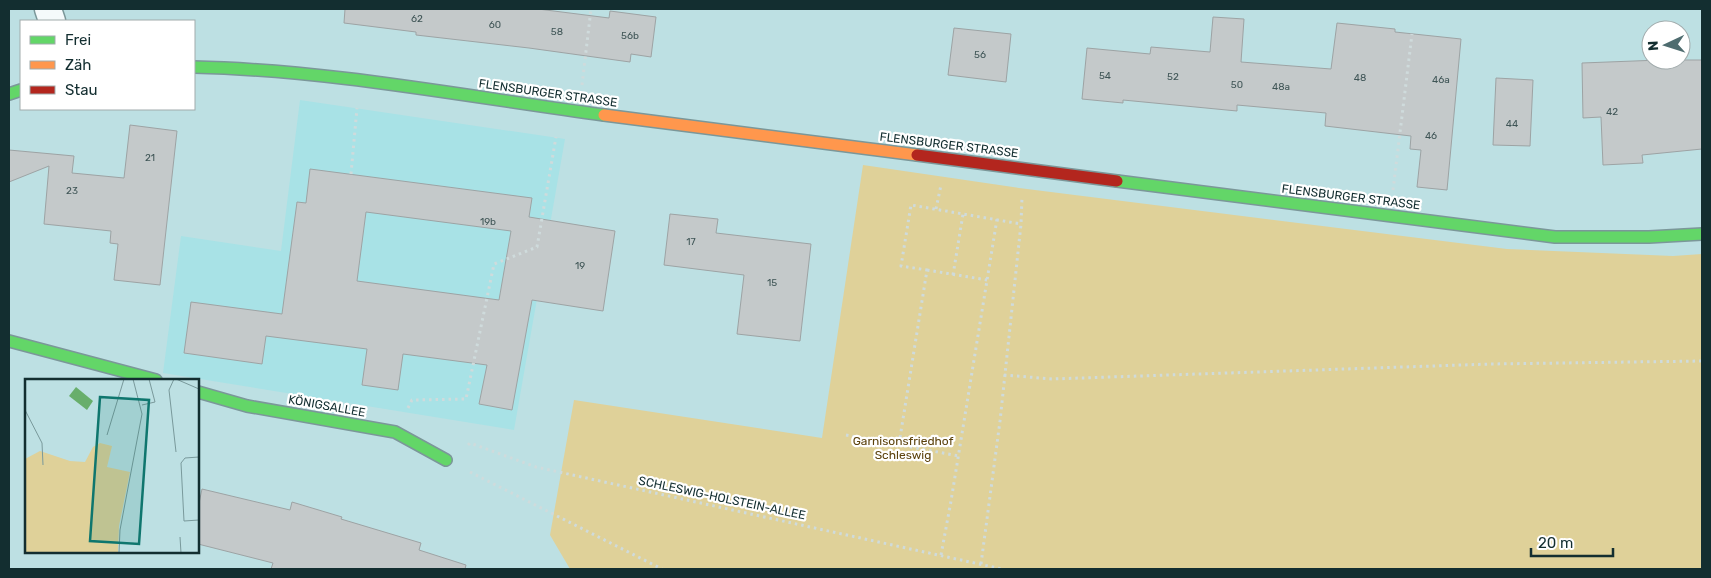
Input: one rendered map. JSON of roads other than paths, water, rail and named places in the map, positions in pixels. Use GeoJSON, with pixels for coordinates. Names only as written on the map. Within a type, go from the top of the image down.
{"type":"FeatureCollection","features":[{"type":"Feature","properties":{"kind":"street","name":"FLENSBURGER STRASSE"},"geometry":{"type":"LineString","coordinates":[[195,67],[238,68],[360,81],[561,109],[1555,237],[1649,237],[1702,234]]}},
{"type":"Feature","properties":{"kind":"street"},"geometry":{"type":"LineString","coordinates":[[9,342],[20,343],[152,379]]}},
{"type":"Feature","properties":{"kind":"street","name":"KÖNIGSALLEE"},"geometry":{"type":"LineString","coordinates":[[199,392],[247,406],[395,432],[446,460]]}},
{"type":"Feature","properties":{"kind":"park label","name":"Garnisonsfriedhof Schleswig"},"geometry":{"type":"Point","coordinates":[903,448]}}]}
